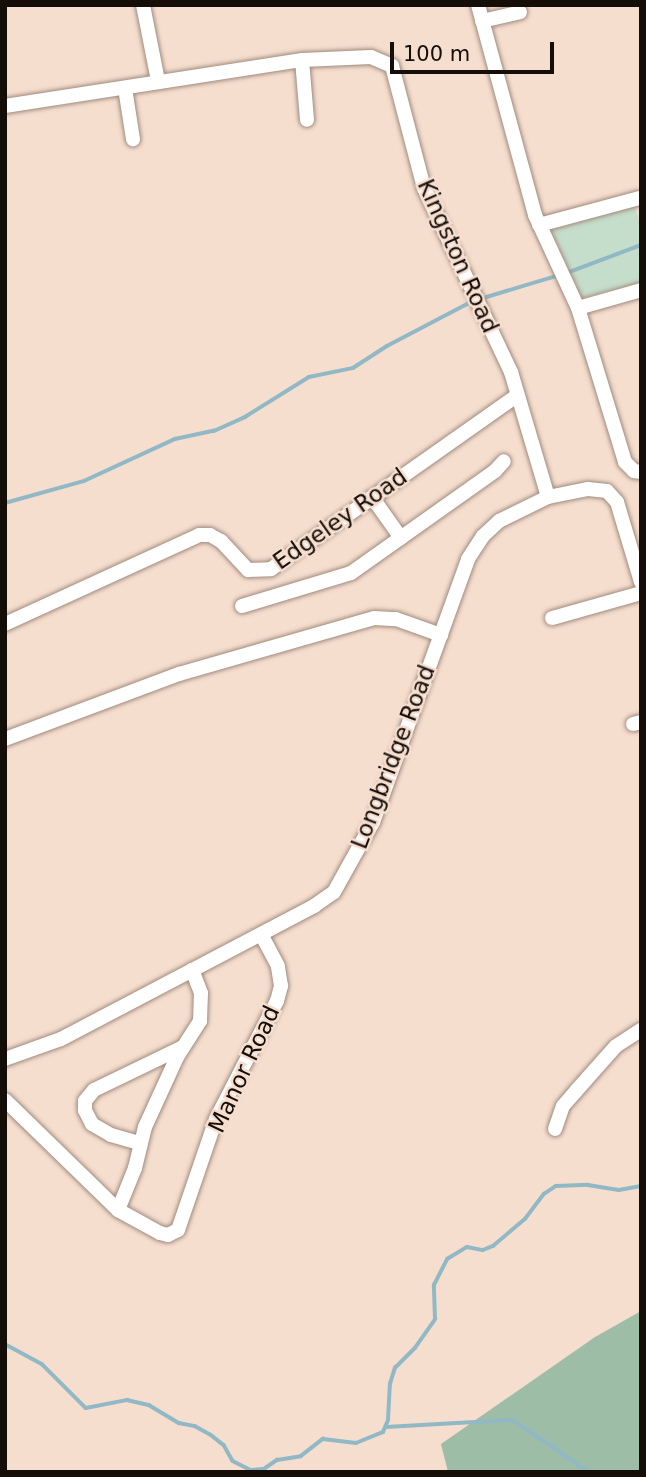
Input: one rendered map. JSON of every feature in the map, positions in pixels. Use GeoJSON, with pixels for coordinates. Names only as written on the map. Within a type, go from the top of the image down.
{"type":"FeatureCollection","features":[{"type":"Feature","properties":{"kind":"street"},"geometry":{"type":"LineString","coordinates":[[143,5],[159,81]]}},
{"type":"Feature","properties":{"kind":"street"},"geometry":{"type":"LineString","coordinates":[[478,5],[517,159],[539,225],[578,308],[625,462],[641,472]]}},
{"type":"Feature","properties":{"kind":"street"},"geometry":{"type":"LineString","coordinates":[[482,21],[520,12]]}},
{"type":"Feature","properties":{"kind":"street","name":"Kingston Road"},"geometry":{"type":"LineString","coordinates":[[5,106],[302,60],[371,57],[392,66],[424,188],[511,372],[548,497]]}},
{"type":"Feature","properties":{"kind":"street"},"geometry":{"type":"LineString","coordinates":[[302,60],[307,120]]}},
{"type":"Feature","properties":{"kind":"street"},"geometry":{"type":"LineString","coordinates":[[125,88],[133,139]]}},
{"type":"Feature","properties":{"kind":"street"},"geometry":{"type":"LineString","coordinates":[[539,225],[639,198]]}},
{"type":"Feature","properties":{"kind":"street"},"geometry":{"type":"LineString","coordinates":[[578,308],[641,289]]}},
{"type":"Feature","properties":{"kind":"street","name":"Edgeley Road"},"geometry":{"type":"LineString","coordinates":[[5,624],[199,536],[210,535],[221,541],[248,569],[265,571],[518,395]]}},
{"type":"Feature","properties":{"kind":"street"},"geometry":{"type":"LineString","coordinates":[[242,606],[351,573],[495,471],[504,461]]}},
{"type":"Feature","properties":{"kind":"street","name":"Longbridge Road"},"geometry":{"type":"LineString","coordinates":[[5,1059],[61,1039],[314,906],[334,892],[373,822],[468,559],[483,536],[499,521],[548,497],[599,488],[612,495],[621,514],[641,582]]}},
{"type":"Feature","properties":{"kind":"street"},"geometry":{"type":"LineString","coordinates":[[372,497],[401,538]]}},
{"type":"Feature","properties":{"kind":"street"},"geometry":{"type":"LineString","coordinates":[[552,618],[641,593]]}},
{"type":"Feature","properties":{"kind":"street"},"geometry":{"type":"LineString","coordinates":[[5,739],[179,674],[374,618],[396,619],[440,635]]}},
{"type":"Feature","properties":{"kind":"street","name":"Manor Road"},"geometry":{"type":"LineString","coordinates":[[5,1100],[118,1210],[160,1233],[173,1233],[182,1224],[216,1119],[277,1001],[281,986],[278,966],[261,934]]}},
{"type":"Feature","properties":{"kind":"street"},"geometry":{"type":"LineString","coordinates":[[118,1210],[135,1168],[139,1143],[181,1048],[200,1021],[202,1006],[192,970]]}},
{"type":"Feature","properties":{"kind":"street"},"geometry":{"type":"LineString","coordinates":[[555,1129],[563,1106],[576,1091],[616,1046],[641,1030]]}},
{"type":"Feature","properties":{"kind":"street"},"geometry":{"type":"LineString","coordinates":[[139,1143],[111,1135],[92,1124],[85,1110],[85,1101],[94,1090],[181,1048]]}},
{"type":"Feature","properties":{"kind":"green space"},"geometry":{"type":"Polygon","coordinates":[[[635,206],[641,227],[641,282],[582,298],[551,230],[635,206]]]}},
{"type":"Feature","properties":{"kind":"green space"},"geometry":{"type":"Polygon","coordinates":[[[641,1311],[641,1472],[448,1472],[441,1444],[595,1337],[641,1311]]]}},
{"type":"Feature","properties":{"kind":"waterway"},"geometry":{"type":"LineString","coordinates":[[567,273],[641,245]]}},
{"type":"Feature","properties":{"kind":"waterway"},"geometry":{"type":"LineString","coordinates":[[480,299],[560,275]]}},
{"type":"Feature","properties":{"kind":"waterway"},"geometry":{"type":"LineString","coordinates":[[5,503],[84,481],[175,439],[214,431],[245,417],[309,377],[353,368],[387,346],[473,301]]}},
{"type":"Feature","properties":{"kind":"waterway"},"geometry":{"type":"LineString","coordinates":[[5,1344],[42,1364],[86,1408],[127,1400],[149,1405],[179,1423],[195,1426],[211,1435],[224,1445],[233,1461],[251,1470],[264,1469],[277,1460],[301,1456],[323,1439],[356,1443],[383,1432],[388,1420],[390,1384],[395,1368],[415,1348],[435,1319],[434,1285],[447,1259],[467,1247],[483,1250],[493,1246],[525,1219],[544,1194],[556,1186],[588,1185],[619,1190],[641,1186]]}},
{"type":"Feature","properties":{"kind":"waterway"},"geometry":{"type":"LineString","coordinates":[[386,1427],[513,1420],[589,1472]]}}]}
